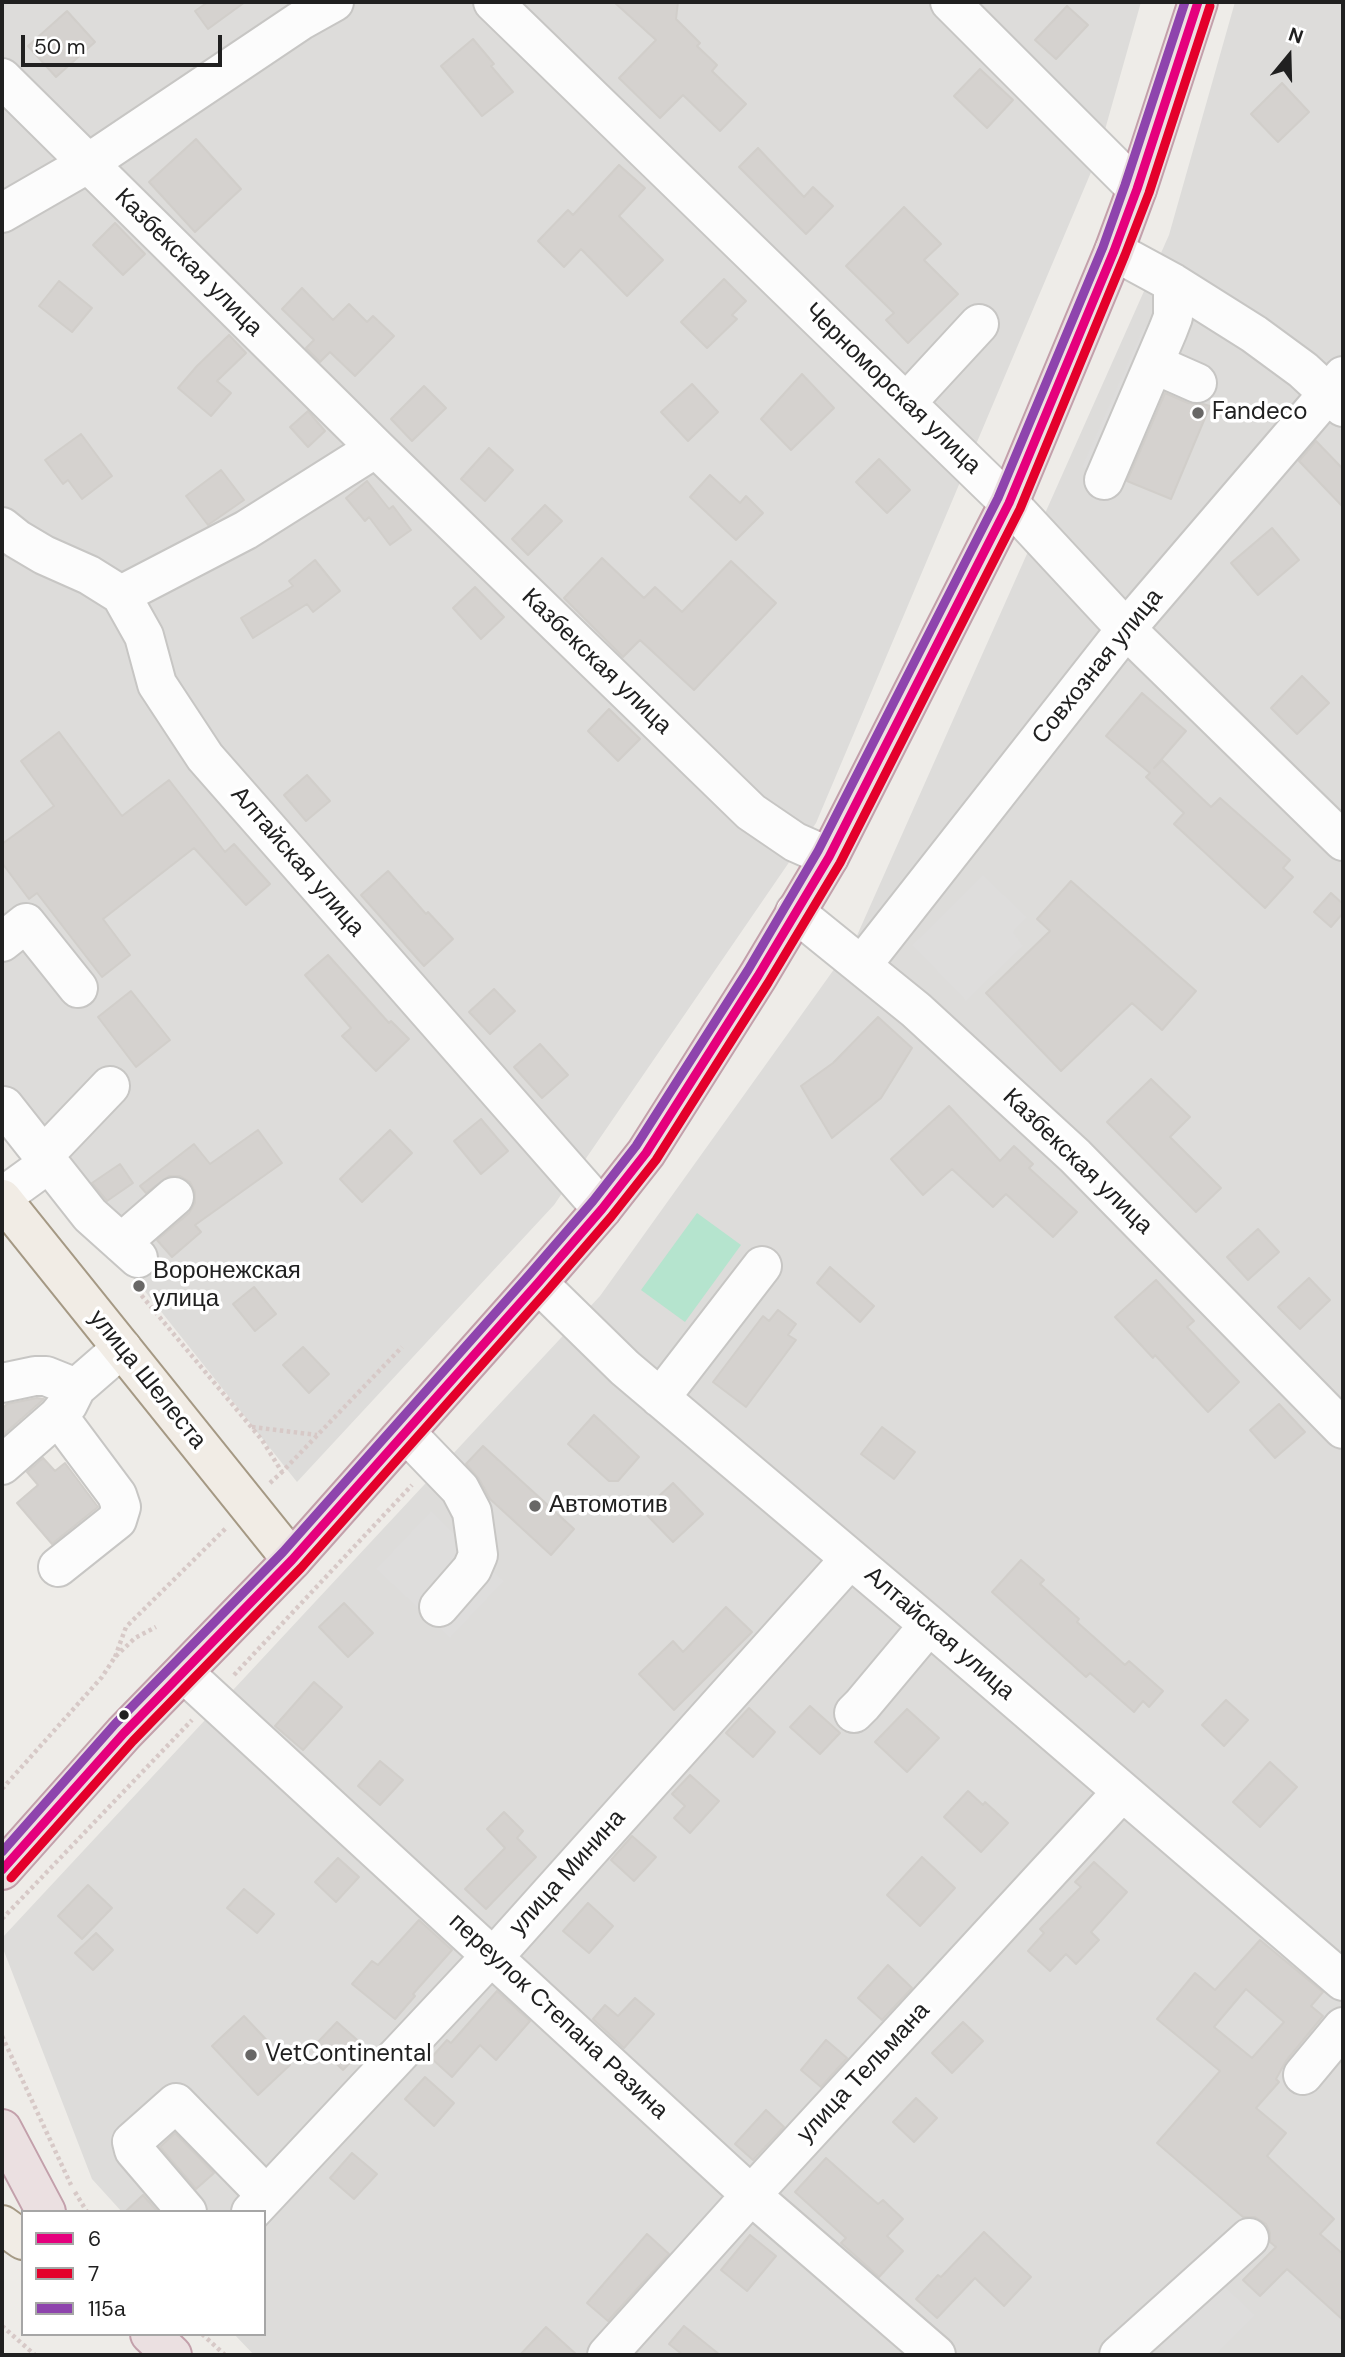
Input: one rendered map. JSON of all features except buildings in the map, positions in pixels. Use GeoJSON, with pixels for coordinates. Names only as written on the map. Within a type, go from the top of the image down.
{"type":"FeatureCollection","features":[{"type":"Feature","properties":{"kind":"highway"},"geometry":{"type":"LineString","coordinates":[[2,1870],[124,1733],[292,1560],[538,1283],[646,1153],[758,976],[829,857],[1009,503],[1114,251],[1198,2]]}},
{"type":"Feature","properties":{"kind":"highway"},"geometry":{"type":"LineString","coordinates":[[2,2129],[45,2210]]}},
{"type":"Feature","properties":{"kind":"highway"},"geometry":{"type":"LineString","coordinates":[[152,2336],[172,2355]]}},
{"type":"Feature","properties":{"kind":"main road","name":"улица Шелеста"},"geometry":{"type":"LineString","coordinates":[[2,1198],[292,1560]]}},
{"type":"Feature","properties":{"kind":"main road"},"geometry":{"type":"LineString","coordinates":[[2,2225],[21,2239]]}},
{"type":"Feature","properties":{"kind":"street"},"geometry":{"type":"LineString","coordinates":[[2,213],[87,164],[300,21],[334,2]]}},
{"type":"Feature","properties":{"kind":"street","name":"Черноморская улица"},"geometry":{"type":"LineString","coordinates":[[493,2],[1009,503],[1126,629],[1343,841]]}},
{"type":"Feature","properties":{"kind":"street"},"geometry":{"type":"LineString","coordinates":[[950,2],[1055,104],[1137,189]]}},
{"type":"Feature","properties":{"kind":"street","name":"Казбекская улица"},"geometry":{"type":"LineString","coordinates":[[2,78],[376,448],[751,812],[795,842],[829,857]]}},
{"type":"Feature","properties":{"kind":"street"},"geometry":{"type":"LineString","coordinates":[[1114,251],[1174,283],[1338,392]]}},
{"type":"Feature","properties":{"kind":"street"},"geometry":{"type":"LineString","coordinates":[[1104,480],[1173,317],[1174,283]]}},
{"type":"Feature","properties":{"kind":"street"},"geometry":{"type":"LineString","coordinates":[[906,402],[979,324]]}},
{"type":"Feature","properties":{"kind":"street"},"geometry":{"type":"LineString","coordinates":[[1154,364],[1197,383]]}},
{"type":"Feature","properties":{"kind":"street","name":"Совхозная улица"},"geometry":{"type":"LineString","coordinates":[[862,964],[1126,629],[1338,392]]}},
{"type":"Feature","properties":{"kind":"street"},"geometry":{"type":"LineString","coordinates":[[121,595],[246,530],[376,448]]}},
{"type":"Feature","properties":{"kind":"street","name":"Алтайская улица"},"geometry":{"type":"LineString","coordinates":[[2,527],[44,555],[89,575],[121,595],[145,636],[157,684],[205,757],[602,1209]]}},
{"type":"Feature","properties":{"kind":"street","name":"Казбекская улица"},"geometry":{"type":"LineString","coordinates":[[795,912],[916,1010],[1075,1156],[1343,1429]]}},
{"type":"Feature","properties":{"kind":"street"},"geometry":{"type":"LineString","coordinates":[[2,943],[26,923],[78,988]]}},
{"type":"Feature","properties":{"kind":"street"},"geometry":{"type":"LineString","coordinates":[[2,1198],[46,1160],[110,1086]]}},
{"type":"Feature","properties":{"kind":"street"},"geometry":{"type":"LineString","coordinates":[[4,1106],[90,1215],[132,1263],[174,1198]]}},
{"type":"Feature","properties":{"kind":"street"},"geometry":{"type":"LineString","coordinates":[[660,1398],[762,1266]]}},
{"type":"Feature","properties":{"kind":"street","name":"Алтайская улица"},"geometry":{"type":"LineString","coordinates":[[538,1283],[625,1368],[1343,1981]]}},
{"type":"Feature","properties":{"kind":"street"},"geometry":{"type":"LineString","coordinates":[[2,1465],[122,1348]]}},
{"type":"Feature","properties":{"kind":"street"},"geometry":{"type":"LineString","coordinates":[[2,1383],[46,1376],[67,1402],[117,1494],[121,1507],[117,1520],[58,1567]]}},
{"type":"Feature","properties":{"kind":"street"},"geometry":{"type":"LineString","coordinates":[[406,1433],[460,1489],[472,1512],[478,1555],[472,1569],[439,1607]]}},
{"type":"Feature","properties":{"kind":"street","name":"улица Минина"},"geometry":{"type":"LineString","coordinates":[[259,2203],[491,1955],[506,1943],[850,1559]]}},
{"type":"Feature","properties":{"kind":"street"},"geometry":{"type":"LineString","coordinates":[[854,1713],[929,1625]]}},
{"type":"Feature","properties":{"kind":"street","name":"переулок Степана Разина"},"geometry":{"type":"LineString","coordinates":[[184,1672],[751,2194],[936,2355]]}},
{"type":"Feature","properties":{"kind":"street","name":"улица Тельмана"},"geometry":{"type":"LineString","coordinates":[[607,2355],[751,2194],[1122,1792]]}},
{"type":"Feature","properties":{"kind":"street"},"geometry":{"type":"LineString","coordinates":[[1303,2075],[1343,2028]]}},
{"type":"Feature","properties":{"kind":"street"},"geometry":{"type":"LineString","coordinates":[[185,2210],[134,2150],[132,2143],[176,2103],[259,2203]]}},
{"type":"Feature","properties":{"kind":"street"},"geometry":{"type":"LineString","coordinates":[[1119,2355],[1249,2238]]}},
{"type":"Feature","properties":{"kind":"path"},"geometry":{"type":"LineString","coordinates":[[132,1263],[265,1444],[282,1472]]}},
{"type":"Feature","properties":{"kind":"path"},"geometry":{"type":"LineString","coordinates":[[2,1789],[102,1677],[115,1657],[127,1628],[402,1347]]}},
{"type":"Feature","properties":{"kind":"path"},"geometry":{"type":"LineString","coordinates":[[251,1427],[317,1435]]}},
{"type":"Feature","properties":{"kind":"path"},"geometry":{"type":"LineString","coordinates":[[115,1657],[135,1638],[156,1627]]}},
{"type":"Feature","properties":{"kind":"path"},"geometry":{"type":"LineString","coordinates":[[2,1919],[8,1914]]}},
{"type":"Feature","properties":{"kind":"path"},"geometry":{"type":"LineString","coordinates":[[2,2036],[74,2191],[86,2210]]}},
{"type":"Feature","properties":{"kind":"path"},"geometry":{"type":"LineString","coordinates":[[2,2326],[35,2355]]}},
{"type":"Feature","properties":{"kind":"path"},"geometry":{"type":"LineString","coordinates":[[204,2336],[225,2355]]}},
{"type":"Feature","properties":{"kind":"shaded area"},"geometry":{"type":"Polygon","coordinates":[[[2,2],[1141,2],[1097,158],[816,823],[554,1205],[297,1482],[2,1112],[2,2]]]}},
{"type":"Feature","properties":{"kind":"shaded area"},"geometry":{"type":"Polygon","coordinates":[[[1235,2],[1343,2],[1343,2355],[254,2355],[236,2336],[266,2336],[266,2210],[120,2210],[92,2179],[2,1946],[2,1938],[600,1296],[855,940],[1169,235],[1235,2]]]}},
{"type":"Feature","properties":{"kind":"shaded area"},"geometry":{"type":"Polygon","coordinates":[[[1144,326],[1160,333],[1099,475],[1082,467],[1144,326]]]}},
{"type":"Feature","properties":{"kind":"shaded area"},"geometry":{"type":"Polygon","coordinates":[[[983,875],[1027,917],[1013,932],[1023,946],[966,1001],[912,945],[983,875]]]}},
{"type":"Feature","properties":{"kind":"shaded area"},"geometry":{"type":"Polygon","coordinates":[[[431,1511],[504,1581],[450,1638],[376,1569],[431,1511]]]}},
{"type":"Feature","properties":{"kind":"shaded area"},"geometry":{"type":"Polygon","coordinates":[[[1219,2281],[1255,2315],[1216,2355],[1169,2355],[1158,2345],[1219,2281]]]}},
{"type":"Feature","properties":{"kind":"green space"},"geometry":{"type":"Polygon","coordinates":[[[697,1213],[741,1245],[685,1322],[641,1290],[697,1213]]]}},
{"type":"Feature","properties":{"kind":"transit line","name":"115а"},"geometry":{"type":"LineString","coordinates":[[2,1852],[115,1724],[283,1552],[529,1275],[636,1146],[748,970],[818,851],[998,498],[1103,247],[1185,2]]}},
{"type":"Feature","properties":{"kind":"transit line","name":"6"},"geometry":{"type":"LineString","coordinates":[[2,1870],[124,1733],[292,1560],[538,1283],[646,1153],[758,976],[829,857],[1009,503],[1114,251],[1198,2]]}},
{"type":"Feature","properties":{"kind":"transit line","name":"7"},"geometry":{"type":"LineString","coordinates":[[11,1878],[133,1741],[301,1568],[547,1291],[656,1160],[840,863],[1020,509],[1149,193],[1210,6]]}},
{"type":"Feature","properties":{"kind":"place","name":"Fandeco"},"geometry":{"type":"Point","coordinates":[1198,413]}},
{"type":"Feature","properties":{"kind":"place","name":"Воронежская улица"},"geometry":{"type":"Point","coordinates":[139,1286]}},
{"type":"Feature","properties":{"kind":"place","name":"Автомотив"},"geometry":{"type":"Point","coordinates":[535,1506]}},
{"type":"Feature","properties":{"kind":"place","name":"VetContinental"},"geometry":{"type":"Point","coordinates":[251,2055]}}]}
